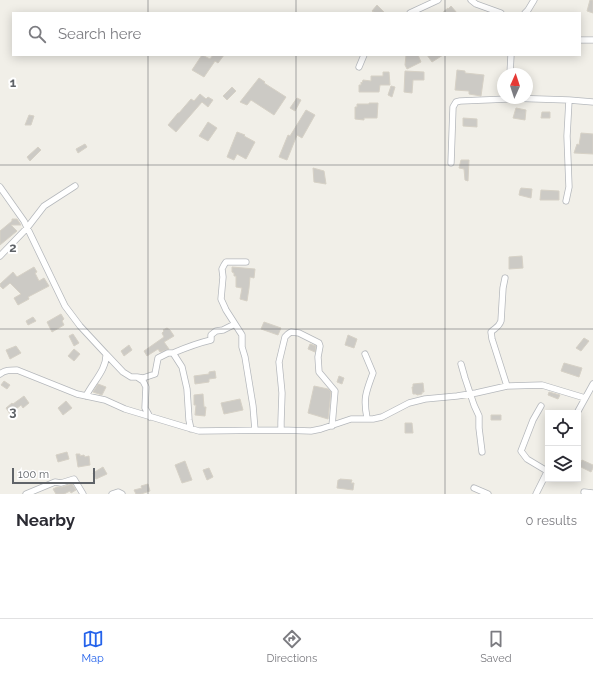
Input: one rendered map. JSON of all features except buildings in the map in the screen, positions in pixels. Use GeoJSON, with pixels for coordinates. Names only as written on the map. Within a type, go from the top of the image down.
{"type":"FeatureCollection","features":[{"type":"Feature","properties":{"kind":"street"},"geometry":{"type":"LineString","coordinates":[[412,12],[438,0]]}},
{"type":"Feature","properties":{"kind":"street"},"geometry":{"type":"LineString","coordinates":[[470,0],[476,4],[498,12]]}},
{"type":"Feature","properties":{"kind":"street"},"geometry":{"type":"LineString","coordinates":[[526,12],[534,0]]}},
{"type":"Feature","properties":{"kind":"street"},"geometry":{"type":"LineString","coordinates":[[581,40],[593,40]]}},
{"type":"Feature","properties":{"kind":"street"},"geometry":{"type":"LineString","coordinates":[[359,67],[364,56]]}},
{"type":"Feature","properties":{"kind":"street"},"geometry":{"type":"LineString","coordinates":[[510,68],[511,56]]}},
{"type":"Feature","properties":{"kind":"street"},"geometry":{"type":"LineString","coordinates":[[452,163],[453,107],[456,102],[497,99]]}},
{"type":"Feature","properties":{"kind":"street"},"geometry":{"type":"LineString","coordinates":[[533,99],[593,102]]}},
{"type":"Feature","properties":{"kind":"street"},"geometry":{"type":"LineString","coordinates":[[566,201],[570,187],[567,136],[569,100]]}},
{"type":"Feature","properties":{"kind":"street"},"geometry":{"type":"LineString","coordinates":[[0,256],[27,228],[44,206],[75,186]]}},
{"type":"Feature","properties":{"kind":"street"},"geometry":{"type":"LineString","coordinates":[[0,187],[24,221],[65,306],[80,326],[106,354],[123,372],[131,377],[143,378],[155,374],[158,358],[168,353],[190,348],[211,340],[211,335],[216,331],[223,330],[235,324]]}},
{"type":"Feature","properties":{"kind":"street"},"geometry":{"type":"LineString","coordinates":[[246,262],[226,262],[222,269],[223,277],[221,299],[226,310],[242,335],[242,347],[253,406],[255,430]]}},
{"type":"Feature","properties":{"kind":"street"},"geometry":{"type":"LineString","coordinates":[[505,278],[501,321],[499,326],[491,332],[507,386]]}},
{"type":"Feature","properties":{"kind":"street"},"geometry":{"type":"LineString","coordinates":[[281,430],[282,393],[279,362],[285,337],[291,332],[299,333],[319,343],[319,372],[335,391],[332,426]]}},
{"type":"Feature","properties":{"kind":"street"},"geometry":{"type":"LineString","coordinates":[[172,353],[182,367],[187,389],[191,429]]}},
{"type":"Feature","properties":{"kind":"street"},"geometry":{"type":"LineString","coordinates":[[86,396],[104,368],[107,360],[106,354]]}},
{"type":"Feature","properties":{"kind":"street"},"geometry":{"type":"LineString","coordinates":[[365,354],[373,373],[365,396],[364,406],[366,418]]}},
{"type":"Feature","properties":{"kind":"street"},"geometry":{"type":"LineString","coordinates":[[461,364],[470,394],[479,416],[482,452]]}},
{"type":"Feature","properties":{"kind":"street"},"geometry":{"type":"LineString","coordinates":[[0,374],[3,371],[17,370],[64,390],[105,400],[150,417],[199,431],[311,431],[332,426],[351,419],[373,419],[382,417],[409,403],[417,401],[470,394],[507,386],[542,385],[585,398]]}},
{"type":"Feature","properties":{"kind":"street"},"geometry":{"type":"LineString","coordinates":[[137,377],[143,381],[146,387],[146,408],[150,417]]}},
{"type":"Feature","properties":{"kind":"street"},"geometry":{"type":"LineString","coordinates":[[579,410],[593,384]]}},
{"type":"Feature","properties":{"kind":"street"},"geometry":{"type":"LineString","coordinates":[[541,406],[533,420],[521,451],[527,459],[545,469]]}},
{"type":"Feature","properties":{"kind":"street"},"geometry":{"type":"LineString","coordinates":[[536,494],[545,477]]}},
{"type":"Feature","properties":{"kind":"street"},"geometry":{"type":"LineString","coordinates":[[26,494],[55,482],[61,483],[74,479],[83,494]]}},
{"type":"Feature","properties":{"kind":"street"},"geometry":{"type":"LineString","coordinates":[[474,488],[488,494]]}},
{"type":"Feature","properties":{"kind":"street"},"geometry":{"type":"LineString","coordinates":[[112,494],[118,492],[122,494]]}},
{"type":"Feature","properties":{"kind":"street"},"geometry":{"type":"LineString","coordinates":[[584,492],[593,493]]}}]}
